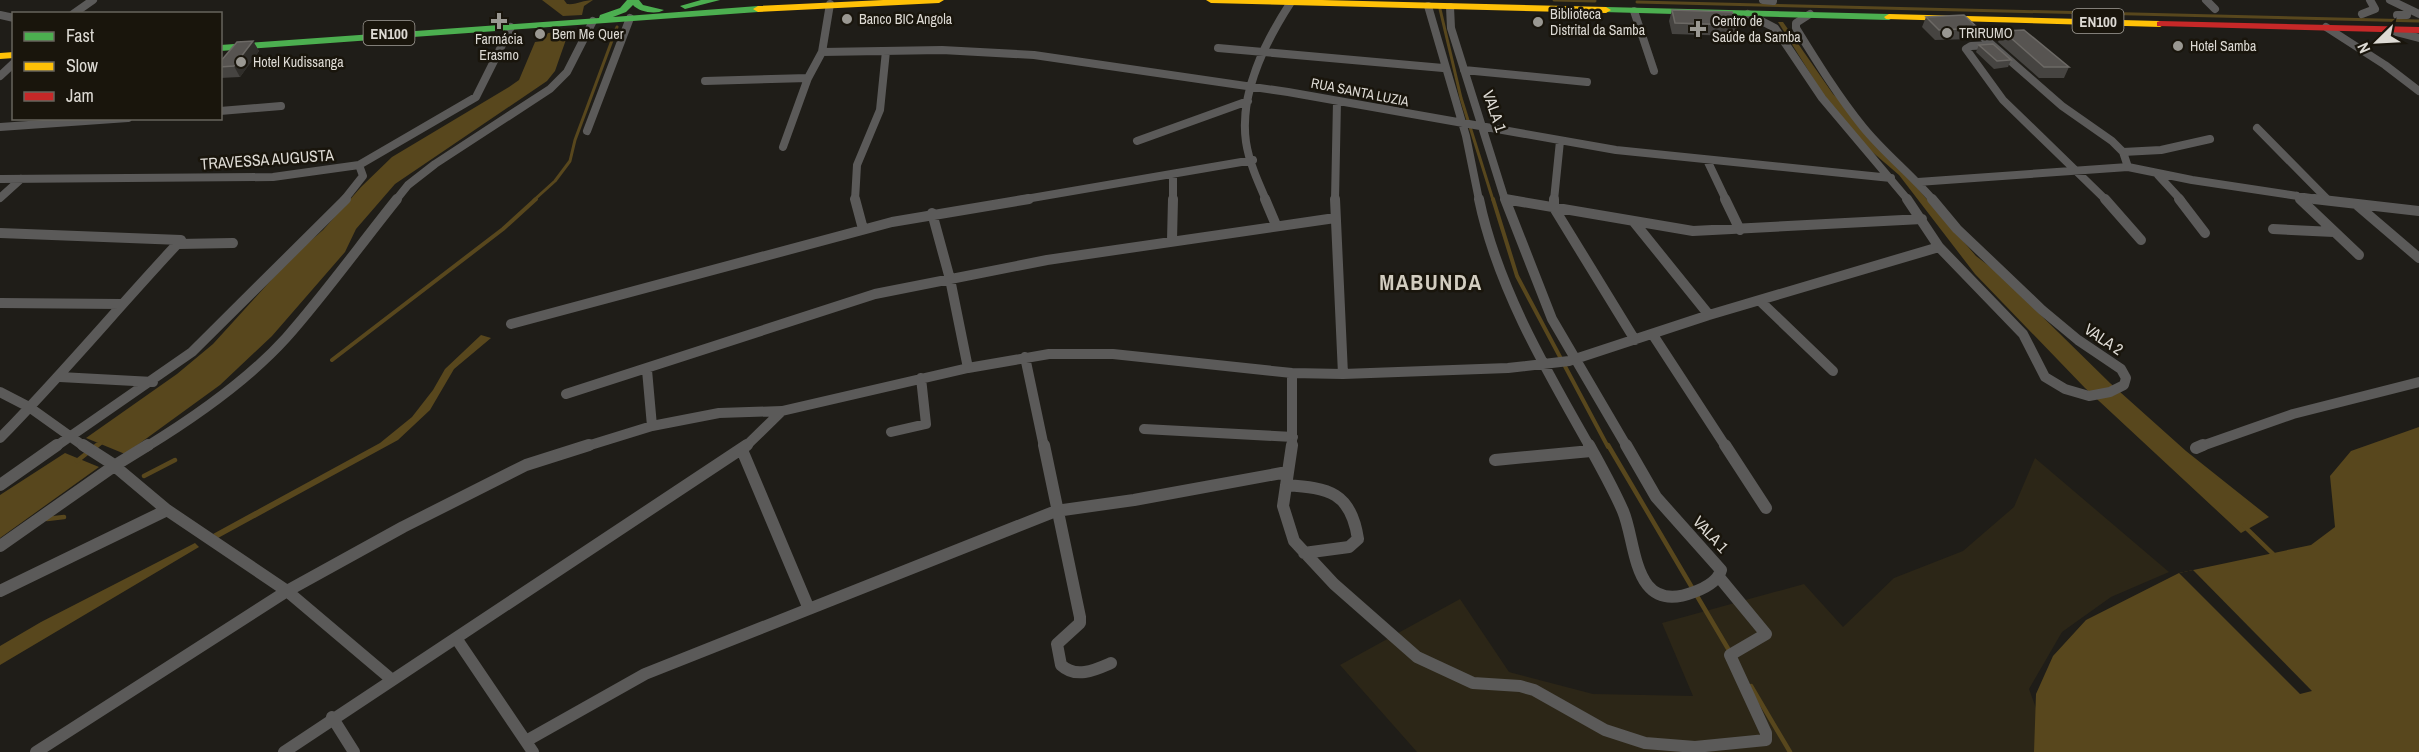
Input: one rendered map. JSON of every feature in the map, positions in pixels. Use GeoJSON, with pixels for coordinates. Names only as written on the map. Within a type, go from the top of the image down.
{"type":"FeatureCollection","features":[{"type":"Feature","properties":{"kind":"main road"},"geometry":{"type":"LineString","coordinates":[[591,20],[623,10],[633,0],[640,7],[659,10]]}},
{"type":"Feature","properties":{"kind":"main road","name":"EN100"},"geometry":{"type":"LineString","coordinates":[[591,20],[715,0]]}},
{"type":"Feature","properties":{"kind":"main road"},"geometry":{"type":"LineString","coordinates":[[763,0],[774,5],[807,5]]}},
{"type":"Feature","properties":{"kind":"main road","name":"EN100"},"geometry":{"type":"LineString","coordinates":[[228,49],[557,22],[807,5],[939,0]]}},
{"type":"Feature","properties":{"kind":"main road","name":"EN100"},"geometry":{"type":"LineString","coordinates":[[1211,0],[2419,28]]}},
{"type":"Feature","properties":{"kind":"main road","name":"EN100"},"geometry":{"type":"LineString","coordinates":[[1372,0],[2419,28]]}},
{"type":"Feature","properties":{"kind":"main road","name":"EN100"},"geometry":{"type":"LineString","coordinates":[[228,49],[557,22]]}},
{"type":"Feature","properties":{"kind":"street"},"geometry":{"type":"LineString","coordinates":[[76,12],[93,0]]}},
{"type":"Feature","properties":{"kind":"street"},"geometry":{"type":"LineString","coordinates":[[1763,0],[1773,1]]}},
{"type":"Feature","properties":{"kind":"street"},"geometry":{"type":"LineString","coordinates":[[2206,0],[2215,9]]}},
{"type":"Feature","properties":{"kind":"street"},"geometry":{"type":"LineString","coordinates":[[2362,14],[2375,9],[2370,0]]}},
{"type":"Feature","properties":{"kind":"street"},"geometry":{"type":"LineString","coordinates":[[2390,0],[2419,14]]}},
{"type":"Feature","properties":{"kind":"street"},"geometry":{"type":"LineString","coordinates":[[1276,225],[1246,143],[1248,101],[1273,28],[1291,3]]}},
{"type":"Feature","properties":{"kind":"street"},"geometry":{"type":"LineString","coordinates":[[783,147],[808,78],[822,52],[830,4]]}},
{"type":"Feature","properties":{"kind":"street","name":"VALA 1"},"geometry":{"type":"LineString","coordinates":[[1428,6],[1443,68],[1465,125],[1487,229],[1549,364],[1624,513],[1631,557],[1636,569],[1653,588],[1664,595],[1682,596],[1703,590],[1719,577],[1721,570],[1656,497],[1573,360],[1552,319],[1505,199],[1451,28],[1450,7]]}},
{"type":"Feature","properties":{"kind":"street"},"geometry":{"type":"LineString","coordinates":[[1634,11],[1654,71]]}},
{"type":"Feature","properties":{"kind":"street","name":"VALA 2"},"geometry":{"type":"LineString","coordinates":[[1748,14],[1775,28],[1822,98],[1856,141],[1891,178],[1922,219],[1939,247],[2023,334],[2045,376],[2054,383],[2089,396],[2110,393],[2124,385],[2126,378],[2121,369],[2078,340],[2042,310],[1957,229],[1918,182],[1864,128],[1819,66],[1796,28],[1796,23],[1810,14]]}},
{"type":"Feature","properties":{"kind":"street"},"geometry":{"type":"LineString","coordinates":[[2397,15],[2407,15]]}},
{"type":"Feature","properties":{"kind":"street"},"geometry":{"type":"LineString","coordinates":[[1960,17],[2062,106],[2123,152],[2128,167]]}},
{"type":"Feature","properties":{"kind":"street"},"geometry":{"type":"LineString","coordinates":[[587,131],[630,18]]}},
{"type":"Feature","properties":{"kind":"street"},"geometry":{"type":"LineString","coordinates":[[0,546],[113,465],[177,428],[237,384],[285,339],[408,185],[435,164],[550,89],[567,72],[591,20]]}},
{"type":"Feature","properties":{"kind":"street","name":"TRAVESSA AUGUSTA"},"geometry":{"type":"LineString","coordinates":[[0,179],[273,177],[359,165],[476,97],[511,27]]}},
{"type":"Feature","properties":{"kind":"street"},"geometry":{"type":"LineString","coordinates":[[2326,27],[2357,49],[2392,68],[2419,91]]}},
{"type":"Feature","properties":{"kind":"street"},"geometry":{"type":"LineString","coordinates":[[2377,28],[2419,38]]}},
{"type":"Feature","properties":{"kind":"street"},"geometry":{"type":"LineString","coordinates":[[1993,45],[1966,49],[1995,93],[2027,127],[2078,171],[2108,201],[2141,240]]}},
{"type":"Feature","properties":{"kind":"street"},"geometry":{"type":"LineString","coordinates":[[1218,48],[1443,68]]}},
{"type":"Feature","properties":{"kind":"street"},"geometry":{"type":"LineString","coordinates":[[863,229],[855,204],[856,165],[880,111],[886,51]]}},
{"type":"Feature","properties":{"kind":"street","name":"RUA SANTA LUZIA"},"geometry":{"type":"LineString","coordinates":[[822,52],[987,51],[1034,54],[1337,101],[1560,141],[1707,160],[1891,178]]}},
{"type":"Feature","properties":{"kind":"street"},"geometry":{"type":"LineString","coordinates":[[0,76],[12,64]]}},
{"type":"Feature","properties":{"kind":"street"},"geometry":{"type":"LineString","coordinates":[[1464,70],[1587,82]]}},
{"type":"Feature","properties":{"kind":"street"},"geometry":{"type":"LineString","coordinates":[[705,81],[808,78]]}},
{"type":"Feature","properties":{"kind":"street"},"geometry":{"type":"LineString","coordinates":[[1137,141],[1248,101]]}},
{"type":"Feature","properties":{"kind":"street"},"geometry":{"type":"LineString","coordinates":[[1337,101],[1335,218],[1343,374]]}},
{"type":"Feature","properties":{"kind":"street"},"geometry":{"type":"LineString","coordinates":[[222,111],[281,106]]}},
{"type":"Feature","properties":{"kind":"street"},"geometry":{"type":"LineString","coordinates":[[0,127],[100,120]]}},
{"type":"Feature","properties":{"kind":"street"},"geometry":{"type":"LineString","coordinates":[[2257,128],[2328,200]]}},
{"type":"Feature","properties":{"kind":"street"},"geometry":{"type":"LineString","coordinates":[[2123,152],[2161,150],[2210,140]]}},
{"type":"Feature","properties":{"kind":"street"},"geometry":{"type":"LineString","coordinates":[[1560,141],[1554,208],[1635,340]]}},
{"type":"Feature","properties":{"kind":"street"},"geometry":{"type":"LineString","coordinates":[[511,324],[863,229],[932,213],[1253,160]]}},
{"type":"Feature","properties":{"kind":"street"},"geometry":{"type":"LineString","coordinates":[[1707,160],[1740,230]]}},
{"type":"Feature","properties":{"kind":"street"},"geometry":{"type":"LineString","coordinates":[[0,485],[73,440],[153,382],[224,323],[357,187],[363,176],[359,165]]}},
{"type":"Feature","properties":{"kind":"street"},"geometry":{"type":"LineString","coordinates":[[1918,182],[2128,167],[2158,175],[2357,205],[2419,211]]}},
{"type":"Feature","properties":{"kind":"street"},"geometry":{"type":"LineString","coordinates":[[1172,240],[1173,174]]}},
{"type":"Feature","properties":{"kind":"street"},"geometry":{"type":"LineString","coordinates":[[2158,175],[2188,208],[2205,233]]}},
{"type":"Feature","properties":{"kind":"street"},"geometry":{"type":"LineString","coordinates":[[0,198],[21,179]]}},
{"type":"Feature","properties":{"kind":"street"},"geometry":{"type":"LineString","coordinates":[[2297,195],[2359,255]]}},
{"type":"Feature","properties":{"kind":"street"},"geometry":{"type":"LineString","coordinates":[[1505,199],[1693,231],[1922,219]]}},
{"type":"Feature","properties":{"kind":"street"},"geometry":{"type":"LineString","coordinates":[[2357,205],[2419,258]]}},
{"type":"Feature","properties":{"kind":"street"},"geometry":{"type":"LineString","coordinates":[[932,213],[950,279],[968,368]]}},
{"type":"Feature","properties":{"kind":"street"},"geometry":{"type":"LineString","coordinates":[[566,394],[647,370],[866,297],[950,279],[1172,240],[1335,218]]}},
{"type":"Feature","properties":{"kind":"street"},"geometry":{"type":"LineString","coordinates":[[1634,222],[1709,315]]}},
{"type":"Feature","properties":{"kind":"street"},"geometry":{"type":"LineString","coordinates":[[2273,229],[2334,231]]}},
{"type":"Feature","properties":{"kind":"street"},"geometry":{"type":"LineString","coordinates":[[0,233],[180,238],[178,244],[121,304],[60,377],[0,438]]}},
{"type":"Feature","properties":{"kind":"street"},"geometry":{"type":"LineString","coordinates":[[178,244],[233,243]]}},
{"type":"Feature","properties":{"kind":"street"},"geometry":{"type":"LineString","coordinates":[[36,752],[286,591],[403,527],[526,465],[652,426],[718,413],[782,411],[968,368],[1025,357],[1066,353],[1113,354],[1292,373],[1447,372],[1549,364],[1573,360],[1709,315],[1939,247]]}},
{"type":"Feature","properties":{"kind":"street"},"geometry":{"type":"LineString","coordinates":[[1760,301],[1833,371]]}},
{"type":"Feature","properties":{"kind":"street"},"geometry":{"type":"LineString","coordinates":[[0,303],[121,304]]}},
{"type":"Feature","properties":{"kind":"street"},"geometry":{"type":"LineString","coordinates":[[1653,334],[1766,508]]}},
{"type":"Feature","properties":{"kind":"street"},"geometry":{"type":"LineString","coordinates":[[1025,357],[1080,617],[1080,623],[1058,644],[1056,657],[1064,669],[1077,674],[1111,663]]}},
{"type":"Feature","properties":{"kind":"street"},"geometry":{"type":"LineString","coordinates":[[647,370],[652,426]]}},
{"type":"Feature","properties":{"kind":"street"},"geometry":{"type":"LineString","coordinates":[[1292,373],[1293,437],[1284,506],[1288,527],[1294,541],[1304,554],[1417,657],[1473,683],[1520,686],[1534,690],[1627,739],[1672,747],[1731,745],[1766,740],[1766,734],[1730,659],[1733,651],[1765,637],[1766,634],[1719,577]]}},
{"type":"Feature","properties":{"kind":"street"},"geometry":{"type":"LineString","coordinates":[[60,377],[153,382]]}},
{"type":"Feature","properties":{"kind":"street"},"geometry":{"type":"LineString","coordinates":[[891,432],[926,424],[921,378]]}},
{"type":"Feature","properties":{"kind":"street"},"geometry":{"type":"LineString","coordinates":[[2196,448],[2293,414],[2419,382]]}},
{"type":"Feature","properties":{"kind":"street"},"geometry":{"type":"LineString","coordinates":[[0,392],[29,407],[73,440],[113,465],[167,510],[286,591],[391,680]]}},
{"type":"Feature","properties":{"kind":"street"},"geometry":{"type":"LineString","coordinates":[[284,752],[332,717],[742,450],[782,411]]}},
{"type":"Feature","properties":{"kind":"street"},"geometry":{"type":"LineString","coordinates":[[1144,429],[1293,437]]}},
{"type":"Feature","properties":{"kind":"street"},"geometry":{"type":"LineString","coordinates":[[742,450],[809,609]]}},
{"type":"Feature","properties":{"kind":"street"},"geometry":{"type":"LineString","coordinates":[[1495,460],[1592,451]]}},
{"type":"Feature","properties":{"kind":"street"},"geometry":{"type":"LineString","coordinates":[[456,638],[529,747],[645,674],[1056,511],[1287,478],[1334,492],[1349,504],[1357,519],[1358,539],[1349,547],[1304,554]]}},
{"type":"Feature","properties":{"kind":"street"},"geometry":{"type":"LineString","coordinates":[[0,591],[167,510]]}},
{"type":"Feature","properties":{"kind":"street"},"geometry":{"type":"LineString","coordinates":[[332,717],[354,752]]}},
{"type":"Feature","properties":{"kind":"shaded area"},"geometry":{"type":"Polygon","coordinates":[[[542,0],[564,0],[567,4],[571,4],[593,0],[584,6],[582,15],[563,16],[542,0]]]}},
{"type":"Feature","properties":{"kind":"shaded area"},"geometry":{"type":"Polygon","coordinates":[[[1778,22],[1783,22],[1833,94],[1849,109],[1976,256],[1997,272],[2110,383],[2186,451],[2269,517],[2241,533],[2085,388],[1975,274],[1899,175],[1863,144],[1823,94],[1778,22]]]}},
{"type":"Feature","properties":{"kind":"shaded area"},"geometry":{"type":"Polygon","coordinates":[[[569,31],[555,71],[547,81],[395,184],[356,229],[345,252],[272,336],[220,385],[125,454],[86,438],[177,374],[213,344],[294,255],[323,230],[361,187],[392,157],[519,80],[535,42],[543,41],[548,33],[569,31]]]}},
{"type":"Feature","properties":{"kind":"shaded area"},"geometry":{"type":"Polygon","coordinates":[[[481,335],[491,338],[454,369],[430,410],[398,440],[218,538],[213,534],[380,443],[412,417],[433,390],[445,369],[481,335]]]}},
{"type":"Feature","properties":{"kind":"shaded area"},"geometry":{"type":"Polygon","coordinates":[[[2419,427],[2419,752],[2034,752],[2036,694],[2053,656],[2086,620],[2179,573],[2311,545],[2335,527],[2330,476],[2351,451],[2419,427]]]}},
{"type":"Feature","properties":{"kind":"shaded area"},"geometry":{"type":"Polygon","coordinates":[[[65,453],[99,467],[0,538],[0,495],[65,453]]]}},
{"type":"Feature","properties":{"kind":"shaded area"},"geometry":{"type":"Polygon","coordinates":[[[2035,458],[2169,572],[2111,597],[2062,632],[2029,689],[2052,752],[1417,752],[1340,665],[1460,599],[1509,672],[1593,694],[1693,696],[1662,623],[1804,584],[1843,627],[1894,578],[1963,551],[2014,507],[2035,458]]]}},
{"type":"Feature","properties":{"kind":"shaded area"},"geometry":{"type":"Polygon","coordinates":[[[195,543],[199,547],[0,665],[0,646],[41,622],[195,543]]]}},
{"type":"Feature","properties":{"kind":"pier"},"geometry":{"type":"Polygon","coordinates":[[[2193,570],[2312,691],[2300,694],[2179,573],[2193,570]]]}},
{"type":"Feature","properties":{"kind":"building"},"geometry":{"type":"Polygon","coordinates":[[[1672,10],[1732,12],[1738,25],[1675,23],[1672,10]]]}},
{"type":"Feature","properties":{"kind":"building"},"geometry":{"type":"Polygon","coordinates":[[[1964,15],[1978,28],[1939,30],[1926,17],[1964,15]]]}},
{"type":"Feature","properties":{"kind":"building"},"geometry":{"type":"Polygon","coordinates":[[[2024,30],[2069,67],[2044,67],[2003,31],[2024,30]]]}},
{"type":"Feature","properties":{"kind":"building"},"geometry":{"type":"Polygon","coordinates":[[[253,41],[234,66],[222,67],[222,60],[237,42],[253,41]]]}},
{"type":"Feature","properties":{"kind":"building"},"geometry":{"type":"Polygon","coordinates":[[[1993,44],[2011,60],[1997,61],[1979,45],[1993,44]]]}},
{"type":"Feature","properties":{"kind":"waterway"},"geometry":{"type":"LineString","coordinates":[[1554,0],[1595,1]]}},
{"type":"Feature","properties":{"kind":"waterway"},"geometry":{"type":"LineString","coordinates":[[1637,2],[2419,21]]}},
{"type":"Feature","properties":{"kind":"waterway"},"geometry":{"type":"LineString","coordinates":[[1440,9],[1461,98],[1493,200]]}},
{"type":"Feature","properties":{"kind":"waterway"},"geometry":{"type":"LineString","coordinates":[[534,200],[555,181],[570,161],[575,140],[617,27]]}},
{"type":"Feature","properties":{"kind":"waterway"},"geometry":{"type":"LineString","coordinates":[[332,360],[503,229],[536,199]]}},
{"type":"Feature","properties":{"kind":"waterway"},"geometry":{"type":"LineString","coordinates":[[1493,199],[1517,276],[1608,447]]}},
{"type":"Feature","properties":{"kind":"waterway"},"geometry":{"type":"LineString","coordinates":[[96,447],[102,442]]}},
{"type":"Feature","properties":{"kind":"waterway"},"geometry":{"type":"LineString","coordinates":[[77,461],[97,445]]}},
{"type":"Feature","properties":{"kind":"waterway"},"geometry":{"type":"LineString","coordinates":[[1608,445],[1730,652]]}},
{"type":"Feature","properties":{"kind":"waterway"},"geometry":{"type":"LineString","coordinates":[[144,476],[175,460]]}},
{"type":"Feature","properties":{"kind":"waterway"},"geometry":{"type":"LineString","coordinates":[[47,519],[64,517]]}},
{"type":"Feature","properties":{"kind":"waterway"},"geometry":{"type":"LineString","coordinates":[[2244,526],[2273,554]]}},
{"type":"Feature","properties":{"kind":"waterway"},"geometry":{"type":"LineString","coordinates":[[1751,686],[1790,752]]}},
{"type":"Feature","properties":{"kind":"traffic: fast"},"geometry":{"type":"LineString","coordinates":[[603,17],[623,10],[632,0]]}},
{"type":"Feature","properties":{"kind":"traffic: fast"},"geometry":{"type":"LineString","coordinates":[[634,0],[640,7],[659,10]]}},
{"type":"Feature","properties":{"kind":"traffic: fast"},"geometry":{"type":"LineString","coordinates":[[685,6],[715,0]]}},
{"type":"Feature","properties":{"kind":"traffic: fast"},"geometry":{"type":"LineString","coordinates":[[222,48],[758,9]]}},
{"type":"Feature","properties":{"kind":"traffic: fast"},"geometry":{"type":"LineString","coordinates":[[1606,10],[1889,17]]}},
{"type":"Feature","properties":{"kind":"traffic: slow"},"geometry":{"type":"LineString","coordinates":[[758,9],[939,0]]}},
{"type":"Feature","properties":{"kind":"traffic: slow"},"geometry":{"type":"LineString","coordinates":[[1211,0],[1606,10]]}},
{"type":"Feature","properties":{"kind":"traffic: slow"},"geometry":{"type":"LineString","coordinates":[[1889,17],[2160,24]]}},
{"type":"Feature","properties":{"kind":"traffic: slow"},"geometry":{"type":"LineString","coordinates":[[0,56],[12,55]]}},
{"type":"Feature","properties":{"kind":"traffic: jam"},"geometry":{"type":"LineString","coordinates":[[2160,24],[2419,30]]}},
{"type":"Feature","properties":{"kind":"place","name":"Banco BIC Angola"},"geometry":{"type":"Point","coordinates":[847,19]}},
{"type":"Feature","properties":{"kind":"place","name":"Farmácia Erasmo"},"geometry":{"type":"Point","coordinates":[499,21]}},
{"type":"Feature","properties":{"kind":"place","name":"Biblioteca Distrital da Samba"},"geometry":{"type":"Point","coordinates":[1538,22]}},
{"type":"Feature","properties":{"kind":"place","name":"Centro de Saúde da Samba"},"geometry":{"type":"Point","coordinates":[1698,29]}},
{"type":"Feature","properties":{"kind":"place","name":"TRIRUMO"},"geometry":{"type":"Point","coordinates":[1947,33]}},
{"type":"Feature","properties":{"kind":"place","name":"Bem Me Quer"},"geometry":{"type":"Point","coordinates":[540,34]}},
{"type":"Feature","properties":{"kind":"place","name":"Hotel Samba"},"geometry":{"type":"Point","coordinates":[2178,46]}},
{"type":"Feature","properties":{"kind":"place","name":"Hotel Kudissanga"},"geometry":{"type":"Point","coordinates":[241,62]}},
{"type":"Feature","properties":{"kind":"district","name":"MABUNDA"},"geometry":{"type":"Point","coordinates":[1431,282]}}]}
